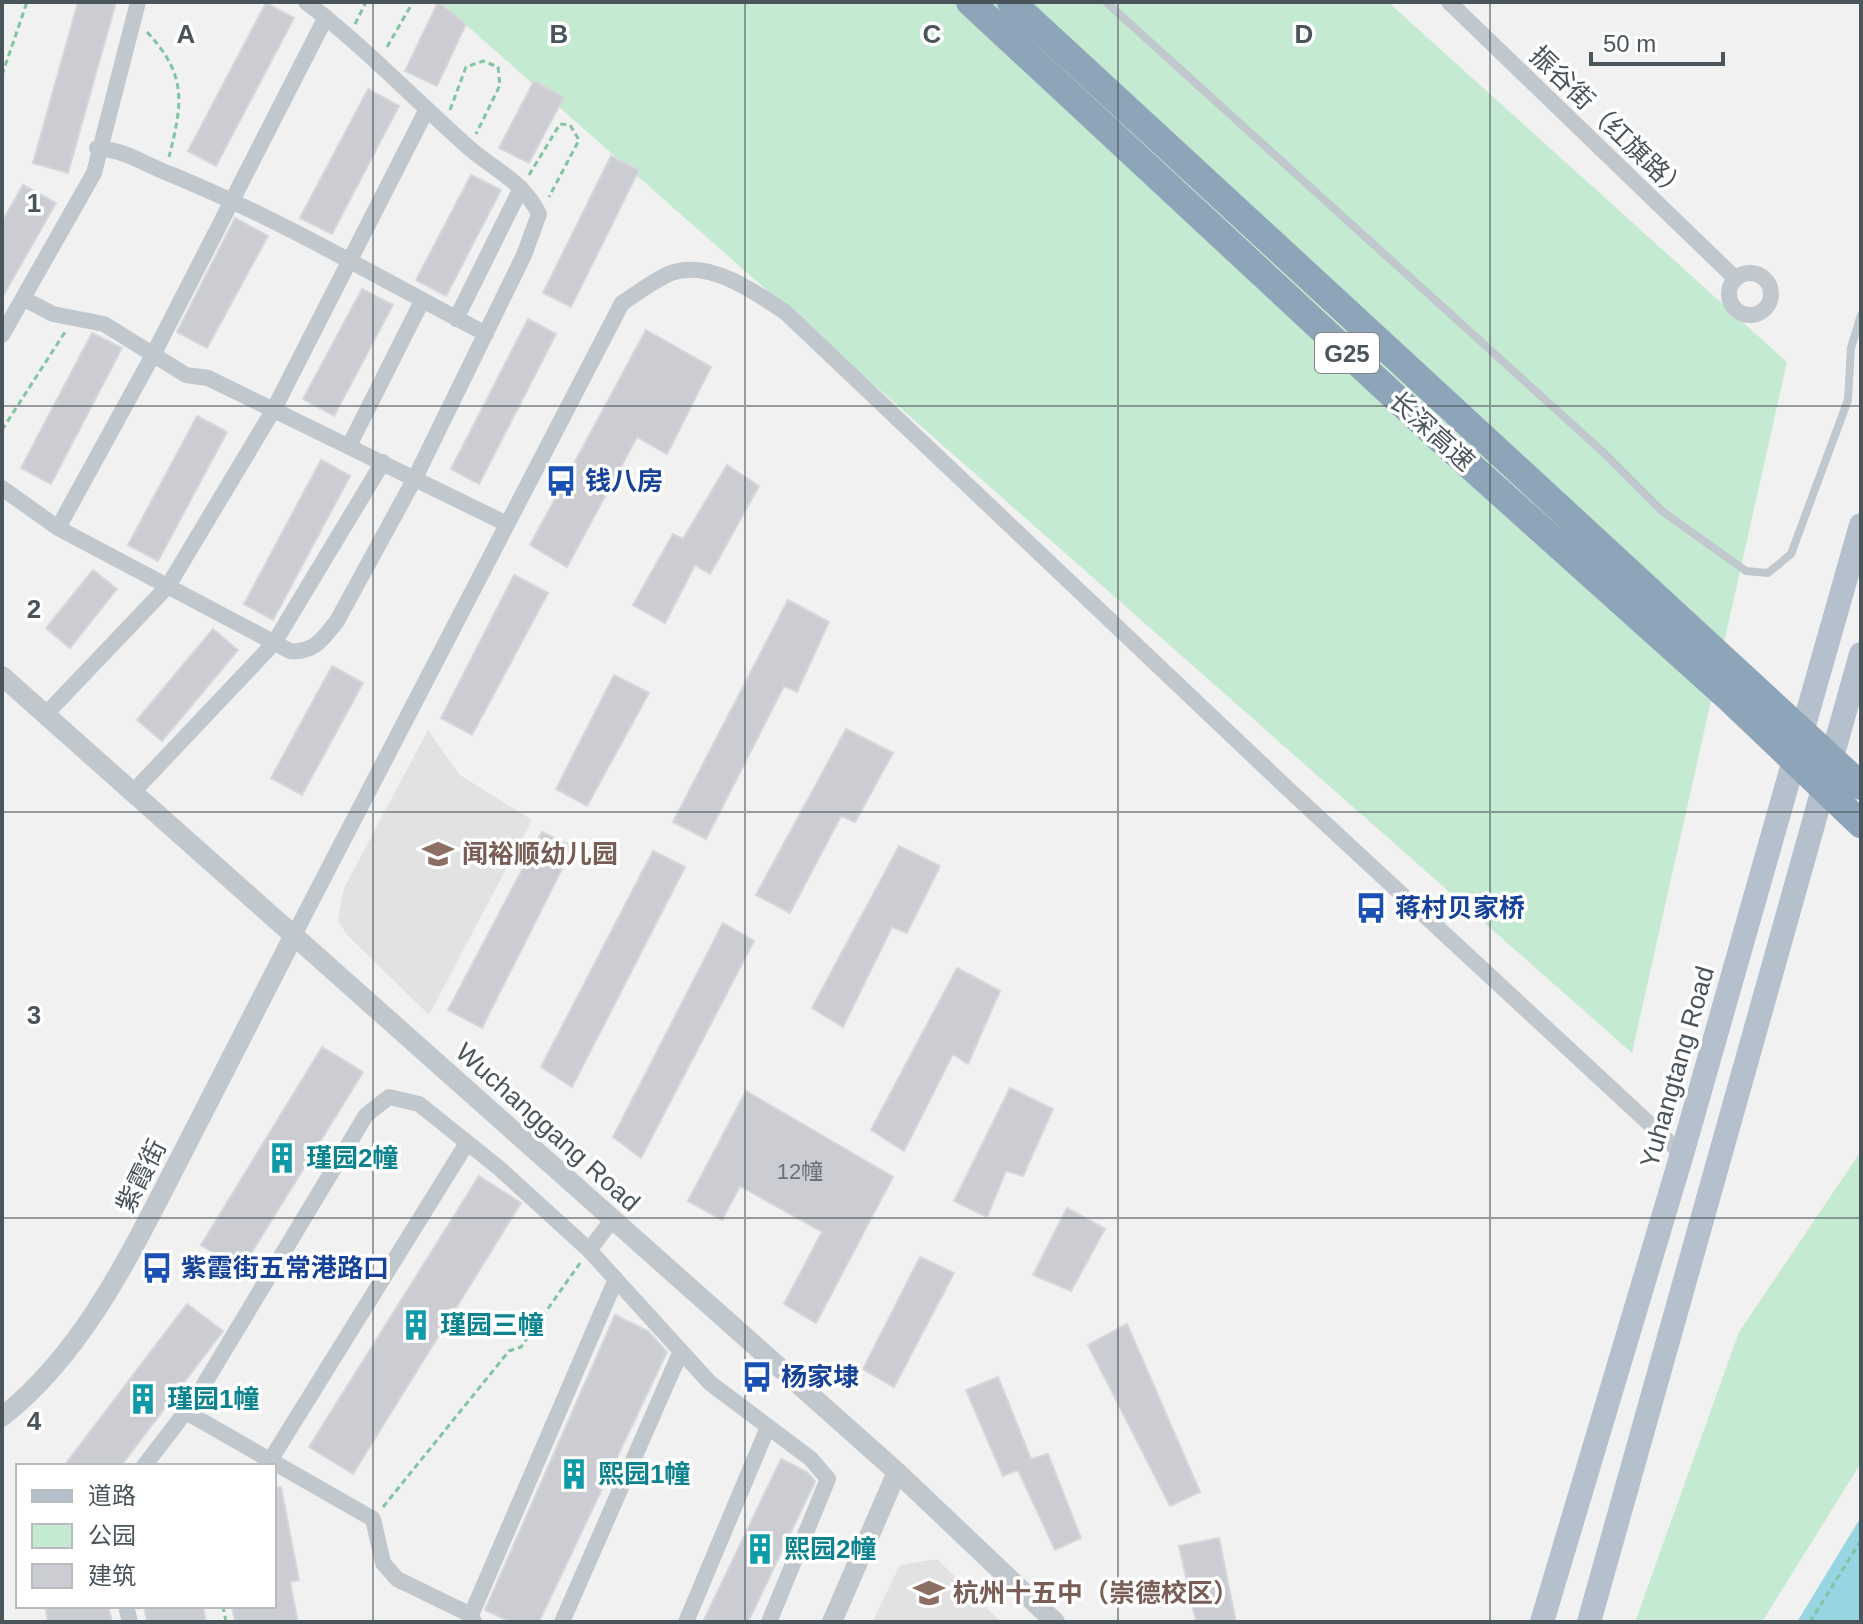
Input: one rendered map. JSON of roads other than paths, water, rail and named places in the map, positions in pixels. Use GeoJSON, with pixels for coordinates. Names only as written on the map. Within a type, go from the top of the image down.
{"type":"FeatureCollection","features":[{"type":"Feature","properties":{"kind":"highway","name":"长深高速"},"geometry":{"type":"LineString","coordinates":[[970,2],[1438,437],[1729,698],[1861,824]]}},
{"type":"Feature","properties":{"kind":"highway","name":"长深高速"},"geometry":{"type":"LineString","coordinates":[[1011,2],[1861,786]]}},
{"type":"Feature","properties":{"kind":"main road","name":"Yuhangtang Road"},"geometry":{"type":"LineString","coordinates":[[1542,1622],[1682,1154],[1861,525]]}},
{"type":"Feature","properties":{"kind":"main road"},"geometry":{"type":"LineString","coordinates":[[1589,1622],[1861,654]]}},
{"type":"Feature","properties":{"kind":"street"},"geometry":{"type":"LineString","coordinates":[[2,335],[78,208],[100,148],[138,2]]}},
{"type":"Feature","properties":{"kind":"street"},"geometry":{"type":"LineString","coordinates":[[2,488],[58,528],[290,651],[306,653],[321,642],[337,621],[415,478],[524,255],[539,214],[521,188],[469,148],[306,2]]}},
{"type":"Feature","properties":{"kind":"street","name":"振谷街（红旗路）"},"geometry":{"type":"LineString","coordinates":[[1449,2],[1736,279]]}},
{"type":"Feature","properties":{"kind":"street"},"geometry":{"type":"LineString","coordinates":[[58,528],[154,353],[326,17]]}},
{"type":"Feature","properties":{"kind":"street"},"geometry":{"type":"LineString","coordinates":[[46,714],[168,586],[274,409],[427,109]]}},
{"type":"Feature","properties":{"kind":"street"},"geometry":{"type":"LineString","coordinates":[[100,148],[126,151],[165,172],[232,199],[486,334]]}},
{"type":"Feature","properties":{"kind":"street"},"geometry":{"type":"LineString","coordinates":[[456,319],[521,188]]}},
{"type":"Feature","properties":{"kind":"street"},"geometry":{"type":"LineString","coordinates":[[294,935],[622,303],[672,272],[713,272],[751,289],[796,323],[1287,788],[1682,1154]]}},
{"type":"Feature","properties":{"kind":"street"},"geometry":{"type":"LineString","coordinates":[[24,299],[53,314],[104,324],[186,375],[208,378],[507,524]]}},
{"type":"Feature","properties":{"kind":"street"},"geometry":{"type":"LineString","coordinates":[[349,446],[422,301]]}},
{"type":"Feature","properties":{"kind":"street"},"geometry":{"type":"LineString","coordinates":[[133,792],[274,643],[383,462]]}},
{"type":"Feature","properties":{"kind":"street","name":"Wuchanggang Road"},"geometry":{"type":"LineString","coordinates":[[2,676],[897,1472],[1055,1622]]}},
{"type":"Feature","properties":{"kind":"street","name":"紫霞街"},"geometry":{"type":"LineString","coordinates":[[2,1417],[30,1395],[80,1335],[130,1255],[294,935]]}},
{"type":"Feature","properties":{"kind":"street"},"geometry":{"type":"LineString","coordinates":[[146,1464],[186,1412],[366,1115],[389,1097],[419,1104],[589,1250],[710,1383],[811,1459],[828,1479],[769,1622]]}},
{"type":"Feature","properties":{"kind":"street"},"geometry":{"type":"LineString","coordinates":[[271,1459],[467,1143]]}},
{"type":"Feature","properties":{"kind":"street"},"geometry":{"type":"LineString","coordinates":[[589,1250],[613,1219]]}},
{"type":"Feature","properties":{"kind":"street"},"geometry":{"type":"LineString","coordinates":[[186,1412],[373,1519],[383,1563],[397,1579],[473,1618],[616,1279]]}},
{"type":"Feature","properties":{"kind":"street"},"geometry":{"type":"LineString","coordinates":[[562,1622],[681,1351]]}},
{"type":"Feature","properties":{"kind":"street"},"geometry":{"type":"LineString","coordinates":[[686,1622],[768,1427]]}},
{"type":"Feature","properties":{"kind":"street"},"geometry":{"type":"LineString","coordinates":[[832,1622],[897,1472]]}},
{"type":"Feature","properties":{"kind":"lane"},"geometry":{"type":"LineString","coordinates":[[1106,2],[1604,453],[1662,511],[1720,549],[1746,571],[1768,573],[1791,554],[1848,400],[1851,348],[1861,315]]}},
{"type":"Feature","properties":{"kind":"water"},"geometry":{"type":"Polygon","coordinates":[[[1861,1517],[1861,1622],[1797,1622],[1861,1517]]]}},
{"type":"Feature","properties":{"kind":"place","name":"钱八房"},"geometry":{"type":"Point","coordinates":[561,481]}},
{"type":"Feature","properties":{"kind":"place","name":"闻裕顺幼儿园"},"geometry":{"type":"Point","coordinates":[438,854]}},
{"type":"Feature","properties":{"kind":"place","name":"蒋村贝家桥"},"geometry":{"type":"Point","coordinates":[1371,908]}},
{"type":"Feature","properties":{"kind":"place","name":"瑾园2幢"},"geometry":{"type":"Point","coordinates":[282,1158]}},
{"type":"Feature","properties":{"kind":"place","name":"紫霞街五常港路口"},"geometry":{"type":"Point","coordinates":[157,1268]}},
{"type":"Feature","properties":{"kind":"place","name":"瑾园三幢"},"geometry":{"type":"Point","coordinates":[416,1325]}},
{"type":"Feature","properties":{"kind":"place","name":"杨家埭"},"geometry":{"type":"Point","coordinates":[757,1377]}},
{"type":"Feature","properties":{"kind":"place","name":"瑾园1幢"},"geometry":{"type":"Point","coordinates":[143,1399]}},
{"type":"Feature","properties":{"kind":"place","name":"熙园1幢"},"geometry":{"type":"Point","coordinates":[574,1474]}},
{"type":"Feature","properties":{"kind":"place","name":"熙园2幢"},"geometry":{"type":"Point","coordinates":[760,1549]}},
{"type":"Feature","properties":{"kind":"place","name":"杭州十五中（崇德校区）"},"geometry":{"type":"Point","coordinates":[929,1593]}}]}
